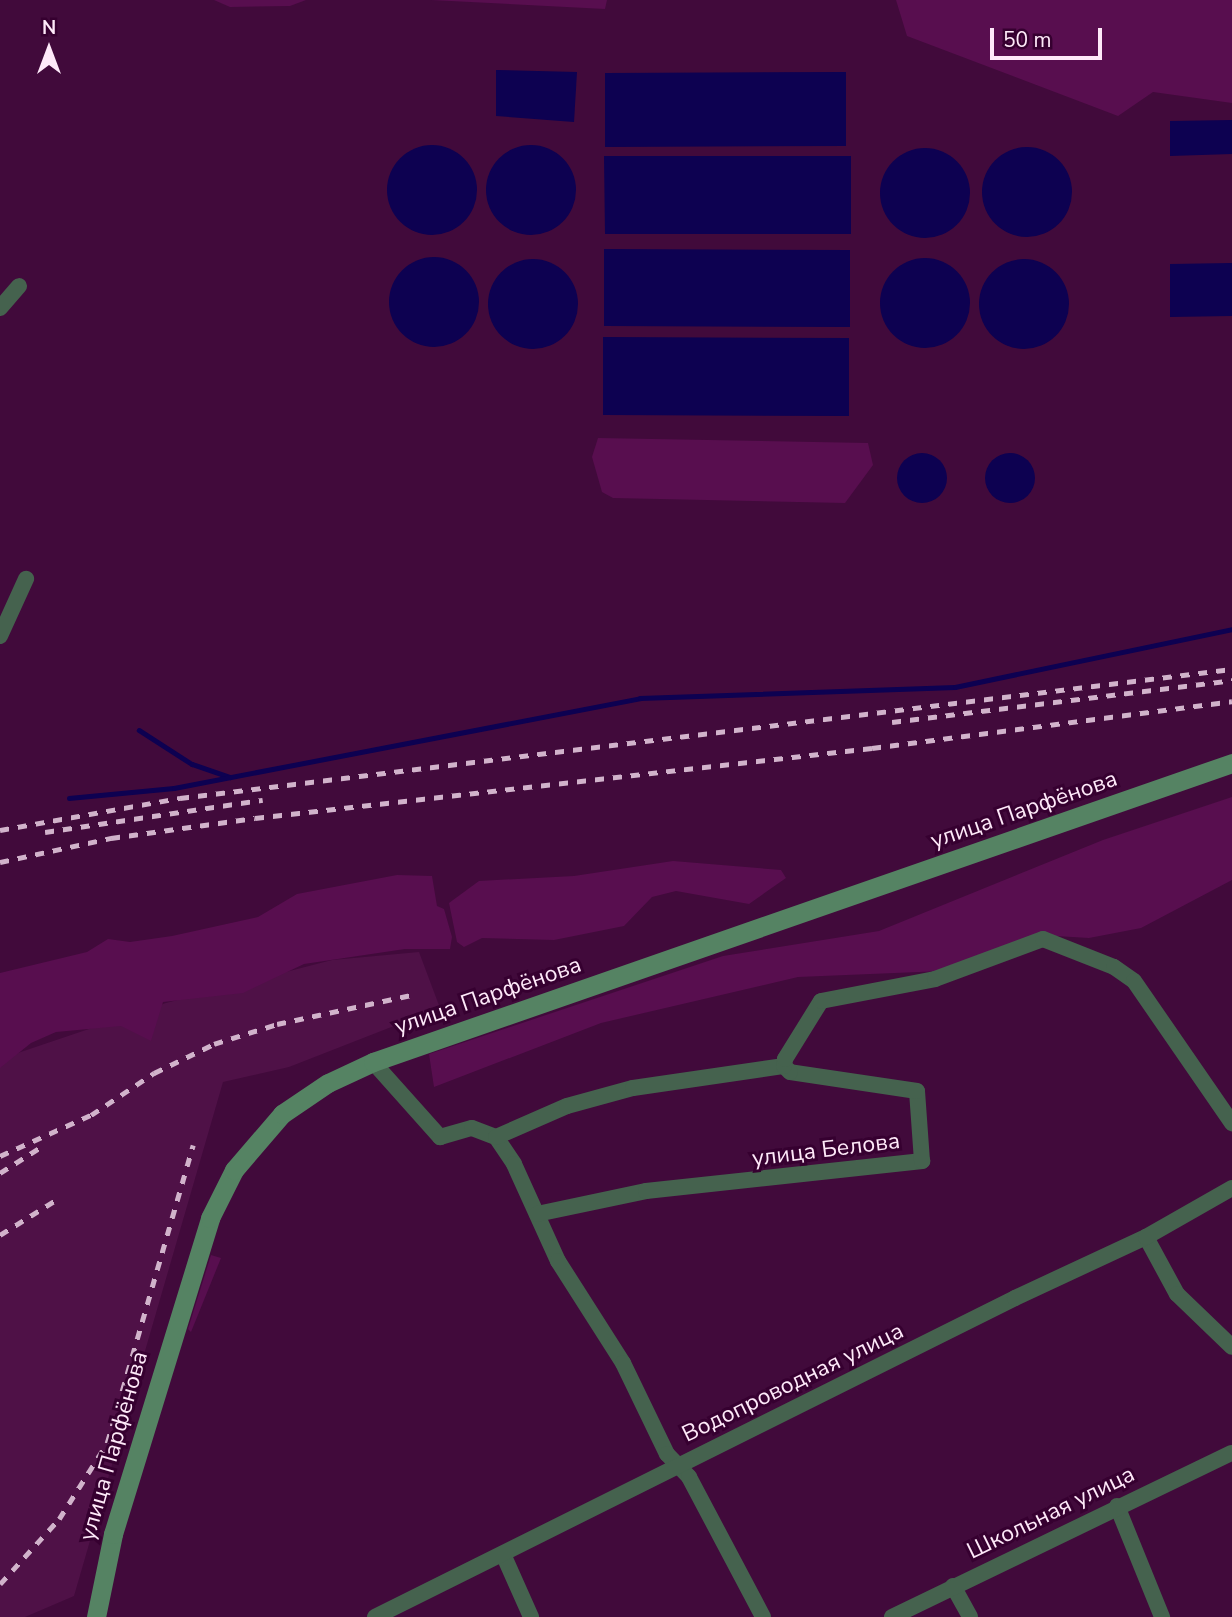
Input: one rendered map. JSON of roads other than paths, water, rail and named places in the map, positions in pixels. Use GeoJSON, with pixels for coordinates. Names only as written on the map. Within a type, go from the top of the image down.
{"type":"FeatureCollection","features":[{"type":"Feature","properties":{"kind":"main road","name":"улица Парфёнова"},"geometry":{"type":"LineString","coordinates":[[96,1617],[113,1534],[189,1276],[216,1205],[256,1140],[282,1114],[335,1079],[373,1062],[1232,763]]}},
{"type":"Feature","properties":{"kind":"street"},"geometry":{"type":"LineString","coordinates":[[0,309],[19,286]]}},
{"type":"Feature","properties":{"kind":"street"},"geometry":{"type":"LineString","coordinates":[[0,636],[26,579]]}},
{"type":"Feature","properties":{"kind":"street"},"geometry":{"type":"LineString","coordinates":[[496,1137],[567,1106],[633,1088],[784,1066],[821,1001],[935,979],[1042,939],[1115,967],[1134,981],[1232,1123]]}},
{"type":"Feature","properties":{"kind":"street"},"geometry":{"type":"LineString","coordinates":[[373,1062],[440,1137],[472,1128],[496,1137],[537,1214],[558,1261],[623,1363],[667,1454],[679,1465],[763,1617]]}},
{"type":"Feature","properties":{"kind":"street","name":"улица Белова"},"geometry":{"type":"LineString","coordinates":[[537,1214],[646,1191],[922,1161],[917,1091],[790,1072],[784,1066]]}},
{"type":"Feature","properties":{"kind":"street","name":"Водопроводная улица"},"geometry":{"type":"LineString","coordinates":[[374,1617],[1146,1237],[1232,1188]]}},
{"type":"Feature","properties":{"kind":"street"},"geometry":{"type":"LineString","coordinates":[[1146,1237],[1177,1294],[1232,1347]]}},
{"type":"Feature","properties":{"kind":"street","name":"Школьная улица"},"geometry":{"type":"LineString","coordinates":[[892,1617],[1117,1506],[1232,1454]]}},
{"type":"Feature","properties":{"kind":"street"},"geometry":{"type":"LineString","coordinates":[[1117,1506],[1162,1617]]}},
{"type":"Feature","properties":{"kind":"street"},"geometry":{"type":"LineString","coordinates":[[503,1554],[531,1617]]}},
{"type":"Feature","properties":{"kind":"street"},"geometry":{"type":"LineString","coordinates":[[953,1586],[970,1617]]}},
{"type":"Feature","properties":{"kind":"waterway"},"geometry":{"type":"LineString","coordinates":[[69,798],[174,788],[640,698],[955,687],[1232,629]]}},
{"type":"Feature","properties":{"kind":"waterway"},"geometry":{"type":"LineString","coordinates":[[139,730],[192,764],[230,777]]}},
{"type":"Feature","properties":{"kind":"railway"},"geometry":{"type":"LineString","coordinates":[[0,830],[180,798],[1232,669]]}},
{"type":"Feature","properties":{"kind":"railway"},"geometry":{"type":"LineString","coordinates":[[892,722],[1232,680]]}},
{"type":"Feature","properties":{"kind":"railway"},"geometry":{"type":"LineString","coordinates":[[0,862],[111,838],[255,818],[872,748],[1232,701]]}},
{"type":"Feature","properties":{"kind":"railway"},"geometry":{"type":"LineString","coordinates":[[45,832],[263,800]]}},
{"type":"Feature","properties":{"kind":"railway"},"geometry":{"type":"LineString","coordinates":[[0,1156],[91,1115],[154,1073],[214,1044],[277,1024],[416,994]]}},
{"type":"Feature","properties":{"kind":"railway"},"geometry":{"type":"LineString","coordinates":[[0,1584],[59,1519],[107,1443],[193,1145]]}},
{"type":"Feature","properties":{"kind":"railway"},"geometry":{"type":"LineString","coordinates":[[0,1173],[41,1147]]}},
{"type":"Feature","properties":{"kind":"railway"},"geometry":{"type":"LineString","coordinates":[[0,1235],[56,1200]]}}]}
